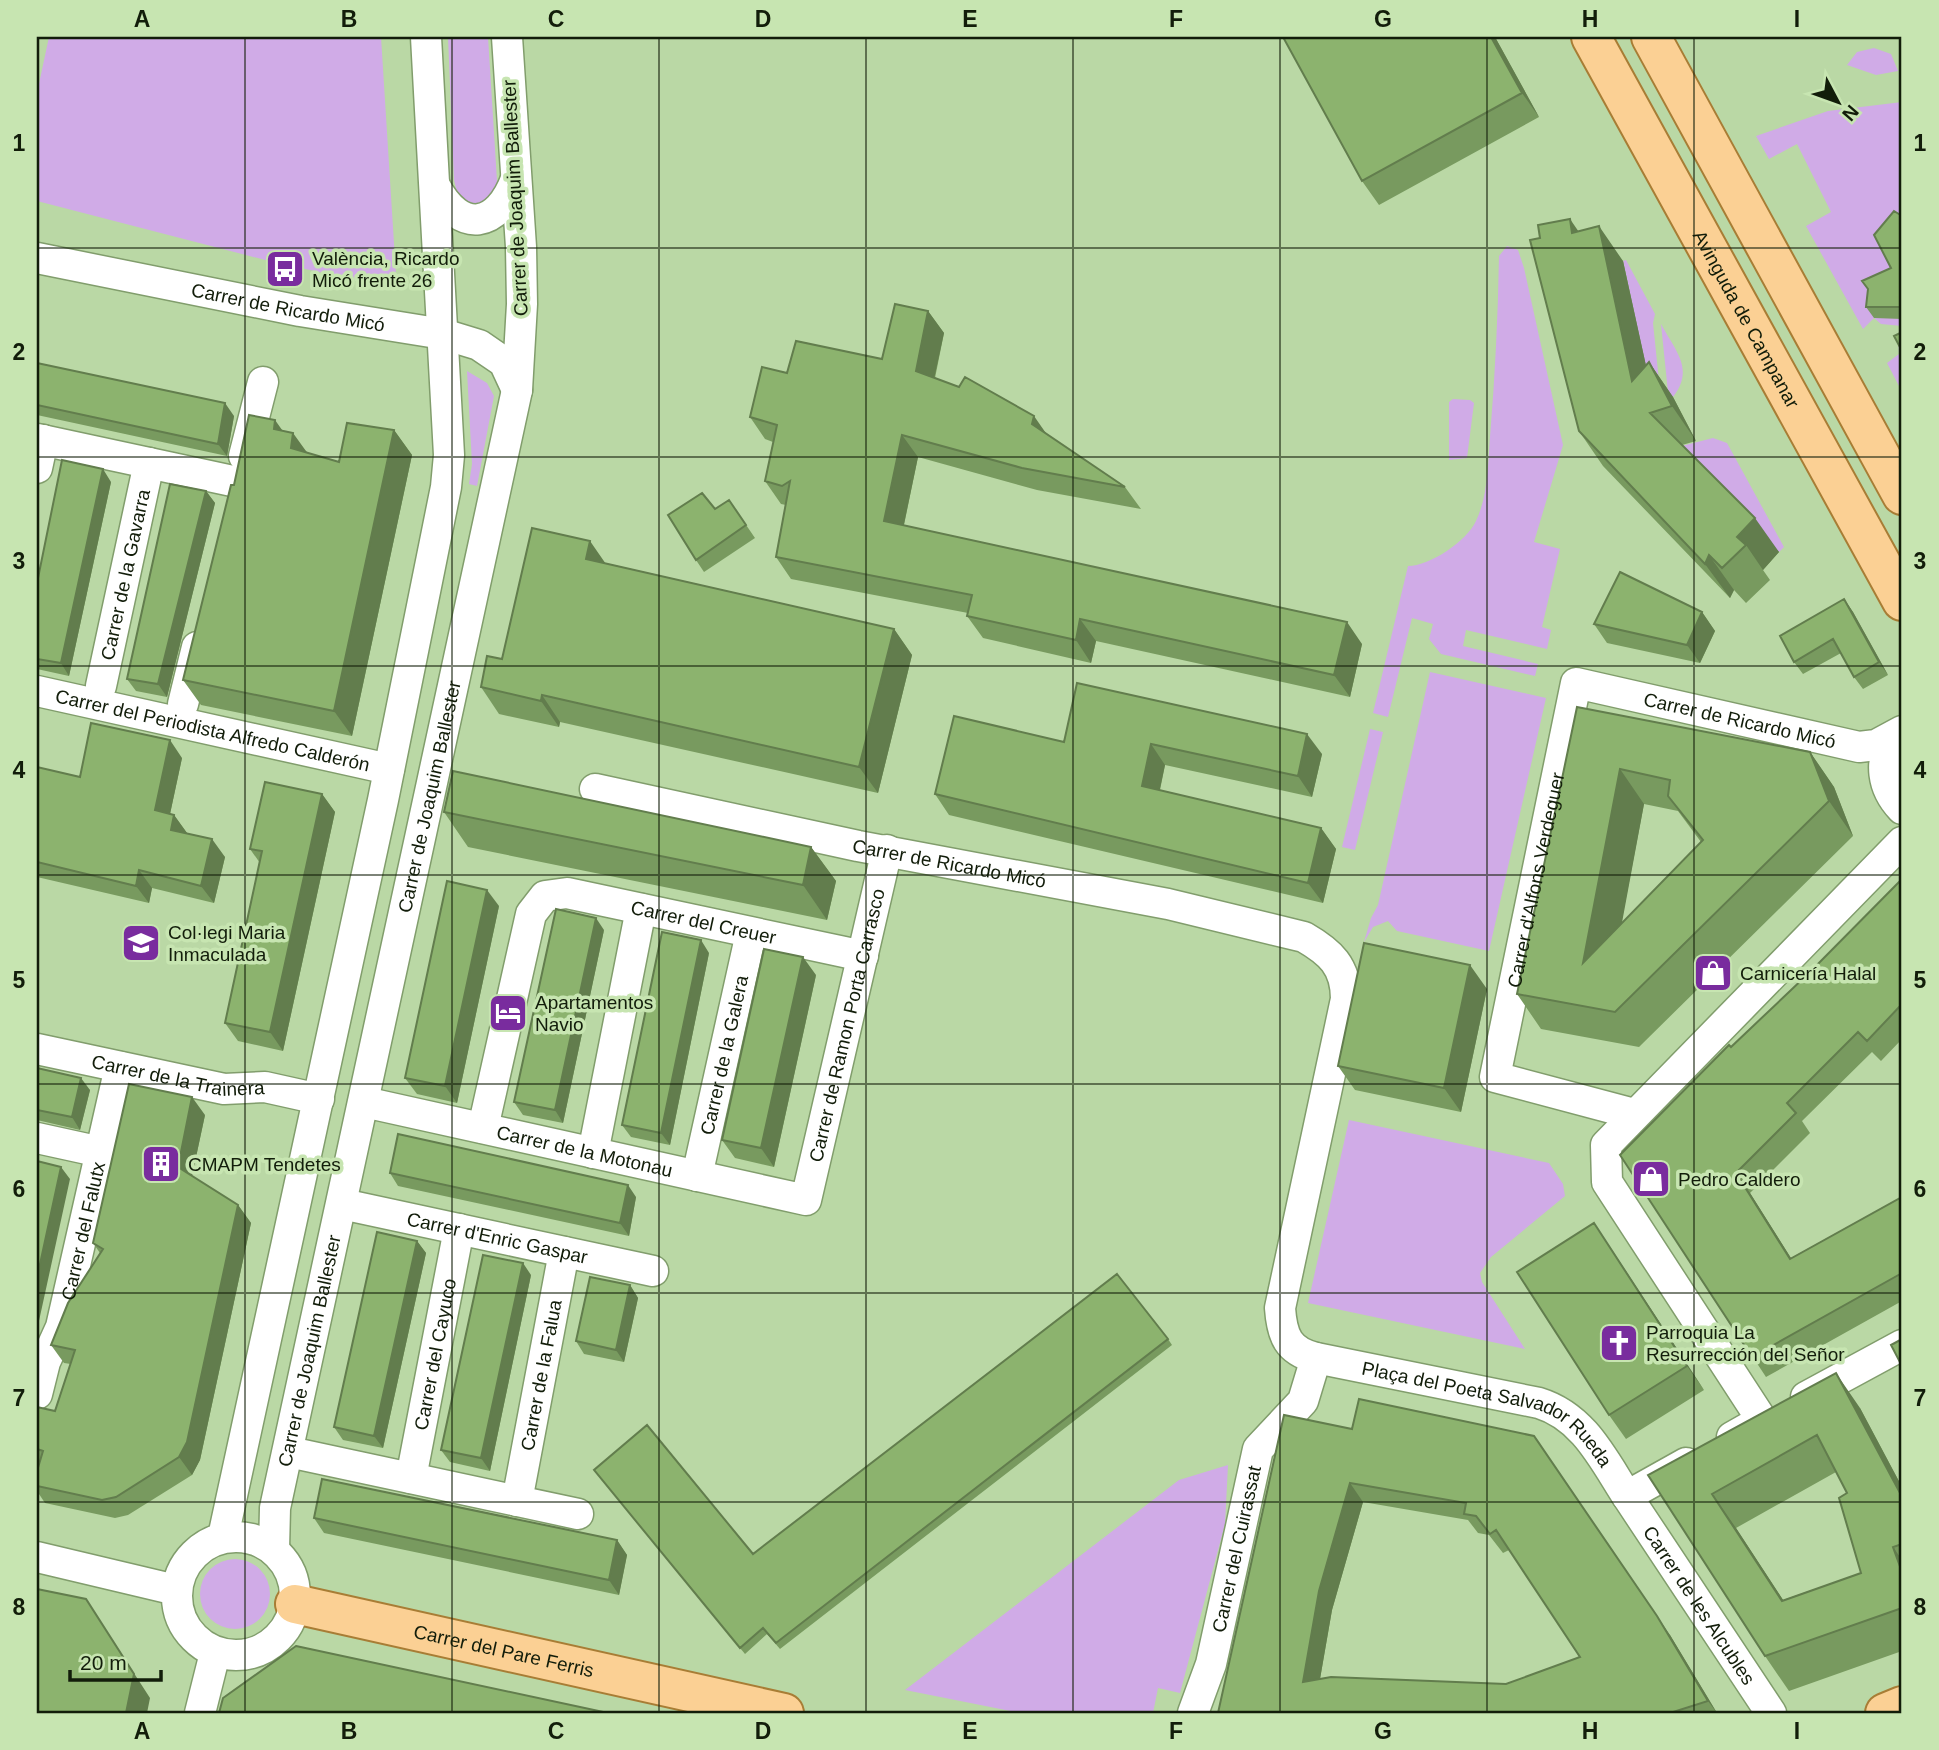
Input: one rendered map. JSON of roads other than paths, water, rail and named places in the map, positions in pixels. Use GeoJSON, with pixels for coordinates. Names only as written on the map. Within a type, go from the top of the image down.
{"type":"FeatureCollection","features":[{"type":"Feature","properties":{"kind":"main road","name":"Avinguda de Campanar"},"geometry":{"type":"LineString","coordinates":[[1591,37],[1902,601]]}},
{"type":"Feature","properties":{"kind":"main road"},"geometry":{"type":"LineString","coordinates":[[1613,78],[1626,89],[1644,90],[1658,79],[1662,62],[1656,45]]}},
{"type":"Feature","properties":{"kind":"main road"},"geometry":{"type":"LineString","coordinates":[[1656,45],[1902,495]]}},
{"type":"Feature","properties":{"kind":"main road","name":"Carrer del Pare Ferris"},"geometry":{"type":"LineString","coordinates":[[295,1604],[710,1705],[784,1713]]}},
{"type":"Feature","properties":{"kind":"main road"},"geometry":{"type":"LineString","coordinates":[[1885,1713],[1902,1706]]}},
{"type":"Feature","properties":{"kind":"street"},"geometry":{"type":"LineString","coordinates":[[223,1537],[319,1099],[446,487],[449,455],[426,37]]}},
{"type":"Feature","properties":{"kind":"street","name":"Carrer de Joaquim Ballester"},"geometry":{"type":"LineString","coordinates":[[274,1550],[275,1508],[516,390],[522,304],[507,37]]}},
{"type":"Feature","properties":{"kind":"street"},"geometry":{"type":"LineString","coordinates":[[435,186],[444,203],[456,214],[470,219],[483,219],[500,210],[516,178]]}},
{"type":"Feature","properties":{"kind":"street","name":"Carrer de Ricardo Micó"},"geometry":{"type":"LineString","coordinates":[[37,258],[300,311],[443,334],[479,345],[504,362],[516,390]]}},
{"type":"Feature","properties":{"kind":"street"},"geometry":{"type":"LineString","coordinates":[[39,449],[149,463],[234,495],[263,382]]}},
{"type":"Feature","properties":{"kind":"street","name":"Carrer de la Gavarra"},"geometry":{"type":"LineString","coordinates":[[101,686],[149,463]]}},
{"type":"Feature","properties":{"kind":"street"},"geometry":{"type":"LineString","coordinates":[[183,704],[202,626]]}},
{"type":"Feature","properties":{"kind":"street","name":"Carrer de Ricardo Micó"},"geometry":{"type":"LineString","coordinates":[[1576,683],[1859,747],[1876,745],[1899,736]]}},
{"type":"Feature","properties":{"kind":"street","name":"Carrer d'Alfons Verdeguer"},"geometry":{"type":"LineString","coordinates":[[1576,683],[1495,1077],[1634,1114]]}},
{"type":"Feature","properties":{"kind":"street","name":"Carrer del Periodista Alfredo Calderón"},"geometry":{"type":"LineString","coordinates":[[37,691],[389,769]]}},
{"type":"Feature","properties":{"kind":"street"},"geometry":{"type":"LineString","coordinates":[[1899,736],[1885,751],[1883,765],[1886,783],[1902,808]]}},
{"type":"Feature","properties":{"kind":"street","name":"Carrer de Ricardo Micó"},"geometry":{"type":"LineString","coordinates":[[595,789],[887,850],[1168,904],[1304,937]]}},
{"type":"Feature","properties":{"kind":"street"},"geometry":{"type":"LineString","coordinates":[[1762,1420],[1607,1182],[1606,1145],[1902,842]]}},
{"type":"Feature","properties":{"kind":"street","name":"Carrer de Ramon Porta Carrasco"},"geometry":{"type":"LineString","coordinates":[[806,1200],[887,850]]}},
{"type":"Feature","properties":{"kind":"street","name":"Carrer del Creuer"},"geometry":{"type":"LineString","coordinates":[[483,1128],[531,915],[545,896],[566,893],[863,956]]}},
{"type":"Feature","properties":{"kind":"street"},"geometry":{"type":"LineString","coordinates":[[593,1153],[641,909]]}},
{"type":"Feature","properties":{"kind":"street","name":"Carrer de la Galera"},"geometry":{"type":"LineString","coordinates":[[697,1176],[751,933]]}},
{"type":"Feature","properties":{"kind":"street","name":"Plaça del Poeta Salvador Rueda"},"geometry":{"type":"LineString","coordinates":[[1304,937],[1337,961],[1346,985],[1326,1096],[1280,1308],[1282,1332],[1303,1354],[1562,1410],[1590,1439],[1627,1496],[1902,1345]]}},
{"type":"Feature","properties":{"kind":"street","name":"Carrer de la Trainera"},"geometry":{"type":"LineString","coordinates":[[37,1049],[224,1089],[265,1087],[319,1099]]}},
{"type":"Feature","properties":{"kind":"street","name":"Carrer del Falutx"},"geometry":{"type":"LineString","coordinates":[[37,1394],[45,1362],[61,1327],[120,1067]]}},
{"type":"Feature","properties":{"kind":"street","name":"Carrer de la Motonau"},"geometry":{"type":"LineString","coordinates":[[364,1102],[806,1200]]}},
{"type":"Feature","properties":{"kind":"street"},"geometry":{"type":"LineString","coordinates":[[37,1138],[101,1152]]}},
{"type":"Feature","properties":{"kind":"street","name":"Carrer d'Enric Gaspar"},"geometry":{"type":"LineString","coordinates":[[342,1204],[653,1270]]}},
{"type":"Feature","properties":{"kind":"street","name":"Carrer del Cayuco"},"geometry":{"type":"LineString","coordinates":[[411,1478],[459,1229]]}},
{"type":"Feature","properties":{"kind":"street","name":"Carrer de la Falua"},"geometry":{"type":"LineString","coordinates":[[517,1501],[564,1252]]}},
{"type":"Feature","properties":{"kind":"street","name":"Carrer del Cuirassat"},"geometry":{"type":"LineString","coordinates":[[1193,1713],[1211,1664],[1258,1449],[1303,1401],[1316,1358]]}},
{"type":"Feature","properties":{"kind":"street"},"geometry":{"type":"LineString","coordinates":[[289,1452],[578,1514]]}},
{"type":"Feature","properties":{"kind":"street","name":"Carrer de les Alcubles"},"geometry":{"type":"LineString","coordinates":[[1627,1496],[1771,1713]]}},
{"type":"Feature","properties":{"kind":"street"},"geometry":{"type":"LineString","coordinates":[[223,1537],[251,1538],[274,1550],[291,1575],[295,1604],[288,1624],[275,1641],[246,1654],[215,1653],[201,1645],[185,1628],[177,1606],[176,1590],[181,1571],[192,1555],[223,1537]]}},
{"type":"Feature","properties":{"kind":"street"},"geometry":{"type":"LineString","coordinates":[[37,1557],[176,1590]]}},
{"type":"Feature","properties":{"kind":"street"},"geometry":{"type":"LineString","coordinates":[[200,1713],[215,1653]]}},
{"type":"Feature","properties":{"kind":"place","name":"València, Ricardo Micó frente 26"},"geometry":{"type":"Point","coordinates":[285,269]}},
{"type":"Feature","properties":{"kind":"place","name":"Col·legi Maria Inmaculada"},"geometry":{"type":"Point","coordinates":[141,943]}},
{"type":"Feature","properties":{"kind":"place","name":"Carnicería Halal"},"geometry":{"type":"Point","coordinates":[1713,973]}},
{"type":"Feature","properties":{"kind":"place","name":"Apartamentos Navio"},"geometry":{"type":"Point","coordinates":[508,1013]}},
{"type":"Feature","properties":{"kind":"place","name":"CMAPM Tendetes"},"geometry":{"type":"Point","coordinates":[161,1164]}},
{"type":"Feature","properties":{"kind":"place","name":"Pedro Caldero"},"geometry":{"type":"Point","coordinates":[1651,1179]}},
{"type":"Feature","properties":{"kind":"place","name":"Parroquia La Resurrección del Señor"},"geometry":{"type":"Point","coordinates":[1619,1343]}}]}
